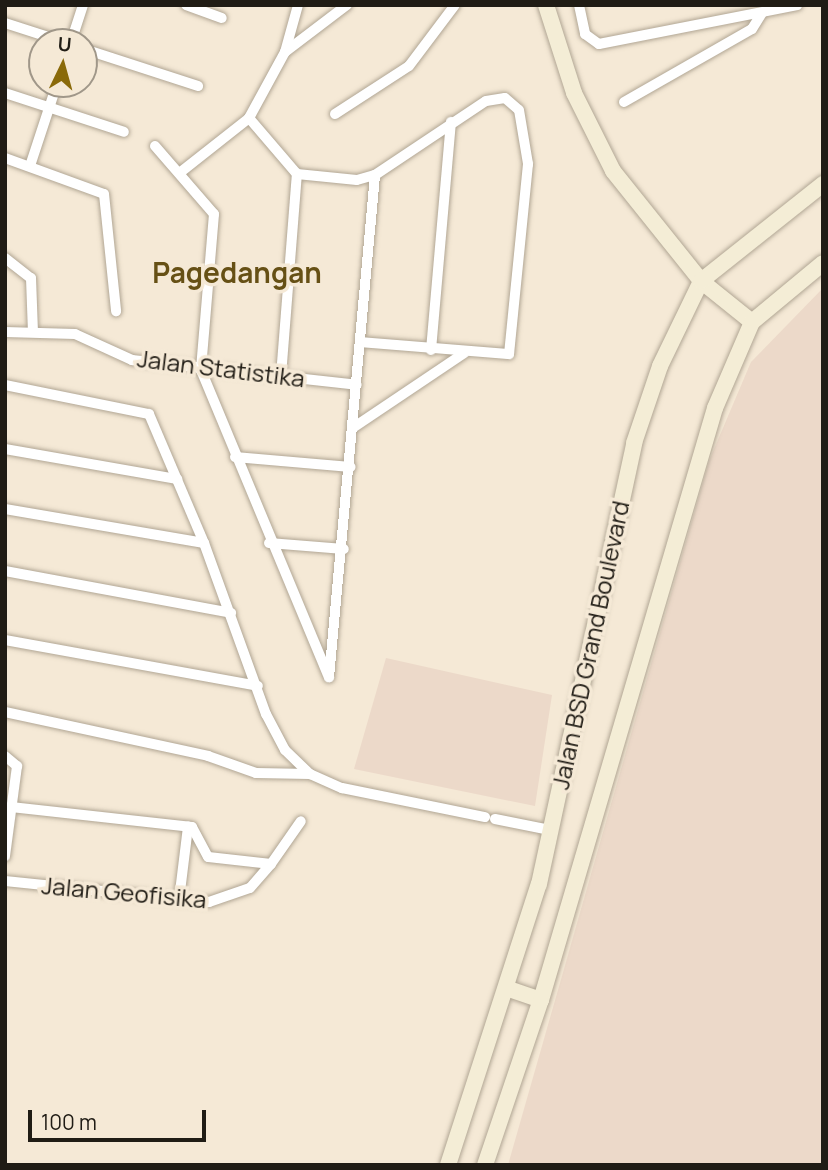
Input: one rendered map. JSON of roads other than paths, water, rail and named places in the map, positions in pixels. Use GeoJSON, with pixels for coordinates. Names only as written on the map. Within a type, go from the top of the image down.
{"type":"FeatureCollection","features":[{"type":"Feature","properties":{"kind":"main road"},"geometry":{"type":"LineString","coordinates":[[546,5],[574,93],[613,171],[701,281],[752,322]]}},
{"type":"Feature","properties":{"kind":"main road","name":"Jalan BSD Grand Boulevard"},"geometry":{"type":"LineString","coordinates":[[448,1165],[506,988],[550,830],[634,443],[660,366],[701,281],[823,184]]}},
{"type":"Feature","properties":{"kind":"main road","name":"Jalan BSD Grand Boulevard"},"geometry":{"type":"LineString","coordinates":[[485,1165],[541,1000],[715,408],[752,322],[823,263]]}},
{"type":"Feature","properties":{"kind":"main road"},"geometry":{"type":"LineString","coordinates":[[506,988],[541,1000]]}},
{"type":"Feature","properties":{"kind":"street"},"geometry":{"type":"LineString","coordinates":[[76,28],[83,5]]}},
{"type":"Feature","properties":{"kind":"street"},"geometry":{"type":"LineString","coordinates":[[186,5],[222,18]]}},
{"type":"Feature","properties":{"kind":"street"},"geometry":{"type":"LineString","coordinates":[[182,171],[249,118],[285,52],[298,5]]}},
{"type":"Feature","properties":{"kind":"street"},"geometry":{"type":"LineString","coordinates":[[285,52],[347,5]]}},
{"type":"Feature","properties":{"kind":"street"},"geometry":{"type":"LineString","coordinates":[[335,114],[409,66],[455,5]]}},
{"type":"Feature","properties":{"kind":"street"},"geometry":{"type":"LineString","coordinates":[[579,5],[585,34],[599,44],[797,5]]}},
{"type":"Feature","properties":{"kind":"street"},"geometry":{"type":"LineString","coordinates":[[624,102],[752,29],[762,13]]}},
{"type":"Feature","properties":{"kind":"street"},"geometry":{"type":"LineString","coordinates":[[5,23],[28,30]]}},
{"type":"Feature","properties":{"kind":"street"},"geometry":{"type":"LineString","coordinates":[[98,54],[198,86]]}},
{"type":"Feature","properties":{"kind":"street"},"geometry":{"type":"LineString","coordinates":[[5,93],[124,132]]}},
{"type":"Feature","properties":{"kind":"street"},"geometry":{"type":"LineString","coordinates":[[30,166],[53,98]]}},
{"type":"Feature","properties":{"kind":"street"},"geometry":{"type":"LineString","coordinates":[[297,174],[375,175],[486,101],[505,98],[519,110],[527,142],[520,292],[509,354],[464,353],[361,342]]}},
{"type":"Feature","properties":{"kind":"street"},"geometry":{"type":"LineString","coordinates":[[249,118],[297,174],[281,376]]}},
{"type":"Feature","properties":{"kind":"street"},"geometry":{"type":"LineString","coordinates":[[431,350],[451,122]]}},
{"type":"Feature","properties":{"kind":"street"},"geometry":{"type":"LineString","coordinates":[[155,146],[182,171],[214,214],[201,370],[269,542],[329,677],[344,548],[375,175]]}},
{"type":"Feature","properties":{"kind":"street"},"geometry":{"type":"LineString","coordinates":[[5,158],[104,194],[116,311]]}},
{"type":"Feature","properties":{"kind":"street"},"geometry":{"type":"LineString","coordinates":[[5,258],[31,278],[33,332]]}},
{"type":"Feature","properties":{"kind":"street","name":"Jalan Statistika"},"geometry":{"type":"LineString","coordinates":[[5,332],[91,337],[132,360],[201,370],[358,385]]}},
{"type":"Feature","properties":{"kind":"street"},"geometry":{"type":"LineString","coordinates":[[354,427],[464,353]]}},
{"type":"Feature","properties":{"kind":"street"},"geometry":{"type":"LineString","coordinates":[[5,385],[144,411],[204,543],[279,740],[310,774]]}},
{"type":"Feature","properties":{"kind":"street"},"geometry":{"type":"LineString","coordinates":[[5,449],[177,479]]}},
{"type":"Feature","properties":{"kind":"street"},"geometry":{"type":"LineString","coordinates":[[235,457],[351,467]]}},
{"type":"Feature","properties":{"kind":"street"},"geometry":{"type":"LineString","coordinates":[[5,509],[204,543]]}},
{"type":"Feature","properties":{"kind":"street"},"geometry":{"type":"LineString","coordinates":[[269,542],[344,548]]}},
{"type":"Feature","properties":{"kind":"street"},"geometry":{"type":"LineString","coordinates":[[5,571],[230,612]]}},
{"type":"Feature","properties":{"kind":"street"},"geometry":{"type":"LineString","coordinates":[[5,640],[258,686]]}},
{"type":"Feature","properties":{"kind":"street"},"geometry":{"type":"LineString","coordinates":[[5,712],[208,756],[256,773],[310,774],[342,788],[550,830]]}},
{"type":"Feature","properties":{"kind":"street"},"geometry":{"type":"LineString","coordinates":[[5,756],[17,766],[5,856]]}},
{"type":"Feature","properties":{"kind":"street"},"geometry":{"type":"LineString","coordinates":[[11,807],[188,827],[179,900]]}},
{"type":"Feature","properties":{"kind":"street","name":"Jalan Geofisika"},"geometry":{"type":"LineString","coordinates":[[5,881],[179,900],[226,900],[250,888],[271,864],[301,821]]}},
{"type":"Feature","properties":{"kind":"street","name":"Jalan Geofisika"},"geometry":{"type":"LineString","coordinates":[[188,827],[198,830],[208,857],[271,864]]}},
{"type":"Feature","properties":{"kind":"district","name":"Pagedangan"},"geometry":{"type":"Point","coordinates":[237,272]}}]}
